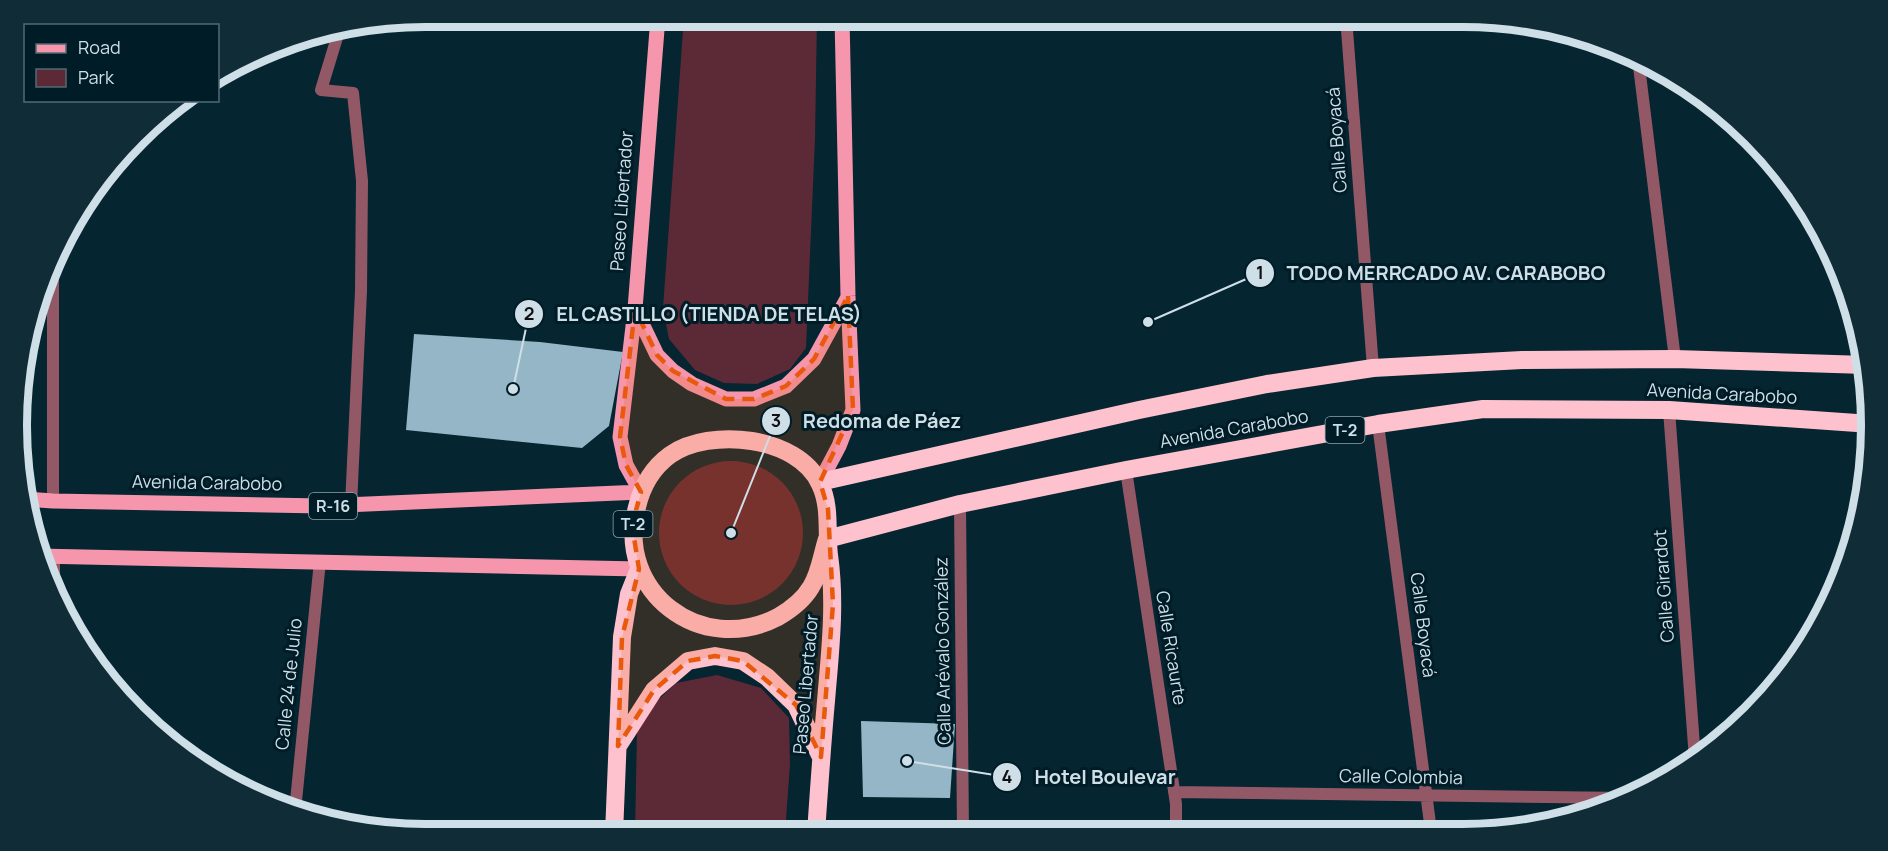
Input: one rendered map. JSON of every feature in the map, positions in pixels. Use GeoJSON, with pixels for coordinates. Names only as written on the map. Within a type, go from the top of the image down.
{"type":"FeatureCollection","features":[{"type":"Feature","properties":{"kind":"highway","name":"Avenida Carabobo"},"geometry":{"type":"LineString","coordinates":[[819,482],[1267,384],[1373,369],[1522,360],[1675,359],[1856,365]]}},
{"type":"Feature","properties":{"kind":"highway","name":"Avenida Carabobo"},"geometry":{"type":"LineString","coordinates":[[827,539],[960,504],[1126,470],[1378,424],[1483,409],[1670,410],[1861,423]]}},
{"type":"Feature","properties":{"kind":"highway","name":"T-2"},"geometry":{"type":"LineString","coordinates":[[715,438],[747,439],[800,459],[819,482],[828,509],[827,539],[811,587],[789,611],[761,626],[729,631],[698,625],[670,609],[652,591],[639,569],[633,525],[641,492],[657,464],[682,447],[715,438]]}},
{"type":"Feature","properties":{"kind":"highway","name":"Paseo Libertador"},"geometry":{"type":"LineString","coordinates":[[817,824],[833,604],[827,539]]}},
{"type":"Feature","properties":{"kind":"highway","name":"T-2"},"geometry":{"type":"LineString","coordinates":[[614,824],[622,637],[629,594],[639,569]]}},
{"type":"Feature","properties":{"kind":"highway"},"geometry":{"type":"LineString","coordinates":[[618,746],[654,690],[688,661],[715,656],[743,661],[767,677],[796,705],[821,757]]}},
{"type":"Feature","properties":{"kind":"main road","name":"Paseo Libertador"},"geometry":{"type":"LineString","coordinates":[[641,492],[626,465],[620,437],[635,309],[657,27]]}},
{"type":"Feature","properties":{"kind":"main road"},"geometry":{"type":"LineString","coordinates":[[819,482],[839,446],[853,410],[842,27]]}},
{"type":"Feature","properties":{"kind":"main road"},"geometry":{"type":"LineString","coordinates":[[635,309],[657,355],[673,371],[692,384],[726,399],[754,399],[786,386],[814,359],[848,296]]}},
{"type":"Feature","properties":{"kind":"main road","name":"Avenida Carabobo"},"geometry":{"type":"LineString","coordinates":[[34,500],[351,505],[641,492]]}},
{"type":"Feature","properties":{"kind":"main road"},"geometry":{"type":"LineString","coordinates":[[49,557],[639,569]]}},
{"type":"Feature","properties":{"kind":"street","name":"Calle Boyacá"},"geometry":{"type":"LineString","coordinates":[[1347,27],[1373,369]]}},
{"type":"Feature","properties":{"kind":"street"},"geometry":{"type":"LineString","coordinates":[[337,38],[321,90],[353,93],[362,181],[362,291],[351,505]]}},
{"type":"Feature","properties":{"kind":"street"},"geometry":{"type":"LineString","coordinates":[[1639,68],[1675,359]]}},
{"type":"Feature","properties":{"kind":"street"},"geometry":{"type":"LineString","coordinates":[[52,501],[53,284]]}},
{"type":"Feature","properties":{"kind":"street","name":"Calle Girardot"},"geometry":{"type":"LineString","coordinates":[[1670,410],[1694,750]]}},
{"type":"Feature","properties":{"kind":"street","name":"Calle Boyacá"},"geometry":{"type":"LineString","coordinates":[[1378,424],[1430,824]]}},
{"type":"Feature","properties":{"kind":"street","name":"Calle Ricaurte"},"geometry":{"type":"LineString","coordinates":[[1126,470],[1174,792],[1176,824]]}},
{"type":"Feature","properties":{"kind":"street","name":"Calle Arévalo González"},"geometry":{"type":"LineString","coordinates":[[960,504],[963,824]]}},
{"type":"Feature","properties":{"kind":"street"},"geometry":{"type":"LineString","coordinates":[[54,557],[54,570]]}},
{"type":"Feature","properties":{"kind":"street","name":"Calle 24 de Julio"},"geometry":{"type":"LineString","coordinates":[[296,803],[320,561]]}},
{"type":"Feature","properties":{"kind":"street","name":"Calle Colombia"},"geometry":{"type":"LineString","coordinates":[[1174,792],[1605,798]]}},
{"type":"Feature","properties":{"kind":"highlighted area"},"geometry":{"type":"Polygon","coordinates":[[[848,296],[853,410],[820,482],[828,509],[833,604],[821,757],[796,705],[743,661],[715,656],[688,661],[654,690],[618,746],[622,637],[639,569],[632,525],[641,492],[626,465],[620,437],[635,309],[657,355],[673,371],[726,399],[754,399],[786,386],[814,359],[848,296]]]}},
{"type":"Feature","properties":{"kind":"green space"},"geometry":{"type":"Polygon","coordinates":[[[683,27],[817,27],[815,138],[806,348],[790,369],[757,384],[724,383],[695,370],[669,339],[663,308],[683,27]]]}},
{"type":"Feature","properties":{"kind":"green space"},"geometry":{"type":"Polygon","coordinates":[[[731,461],[759,466],[782,482],[798,505],[803,533],[798,561],[782,584],[759,600],[731,605],[703,600],[680,584],[664,561],[659,533],[664,505],[680,482],[703,466],[731,461]]]}},
{"type":"Feature","properties":{"kind":"green space"},"geometry":{"type":"Polygon","coordinates":[[[717,675],[761,688],[789,718],[790,764],[786,824],[635,824],[637,732],[656,702],[676,683],[717,675]]]}},
{"type":"Feature","properties":{"kind":"building"},"geometry":{"type":"Polygon","coordinates":[[[414,334],[540,342],[623,352],[609,426],[582,448],[406,430],[414,334]]]}},
{"type":"Feature","properties":{"kind":"building"},"geometry":{"type":"Polygon","coordinates":[[[861,721],[955,724],[950,798],[863,797],[861,721]]]}},
{"type":"Feature","properties":{"kind":"place","name":"TODO MERRCADO AV. CARABOBO"},"geometry":{"type":"Point","coordinates":[1148,322]}},
{"type":"Feature","properties":{"kind":"place","name":"EL CASTILLO (TIENDA DE TELAS)"},"geometry":{"type":"Point","coordinates":[513,389]}},
{"type":"Feature","properties":{"kind":"place","name":"Redoma de Páez"},"geometry":{"type":"Point","coordinates":[731,533]}},
{"type":"Feature","properties":{"kind":"place","name":"Hotel Boulevar"},"geometry":{"type":"Point","coordinates":[907,761]}}]}
